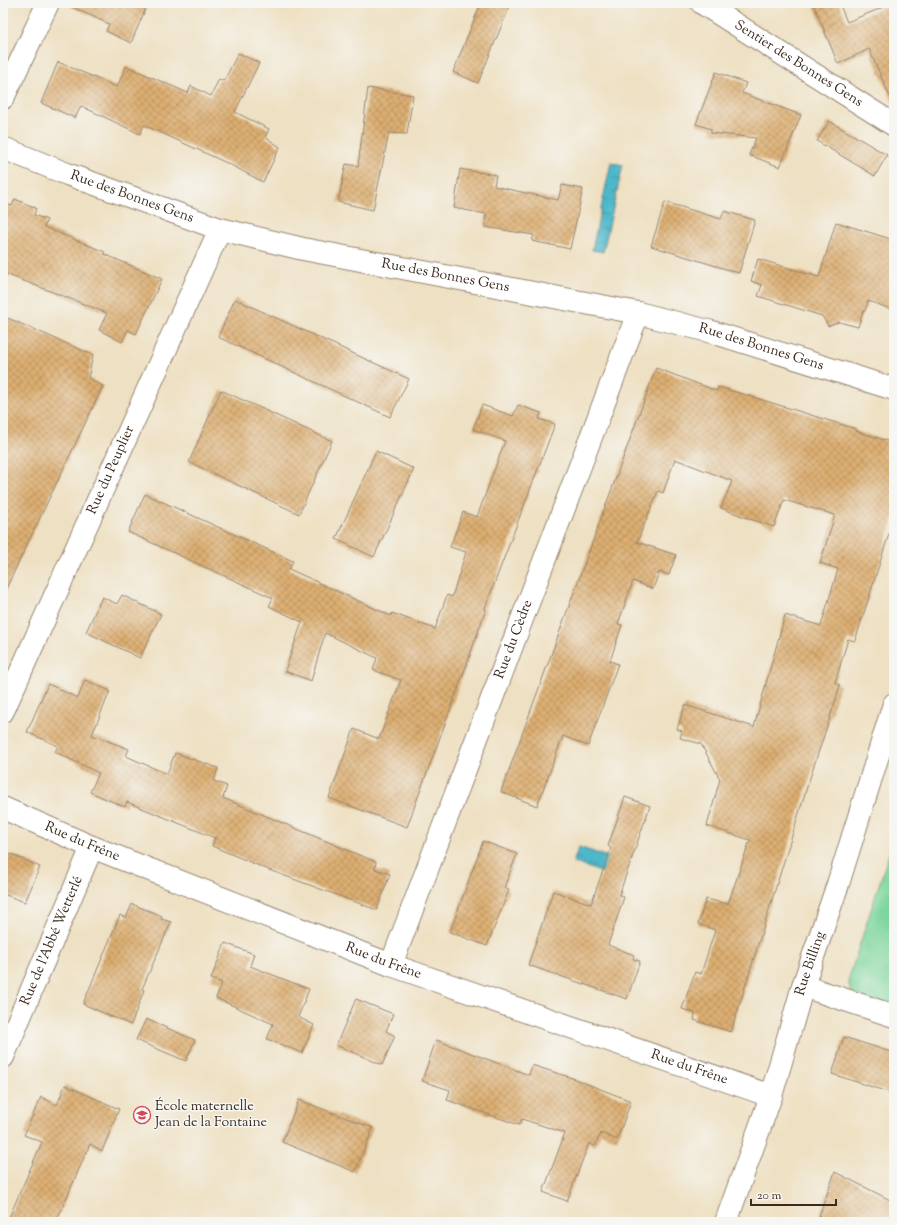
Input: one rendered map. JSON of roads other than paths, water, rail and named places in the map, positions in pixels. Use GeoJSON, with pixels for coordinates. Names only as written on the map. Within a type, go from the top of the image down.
{"type":"FeatureCollection","features":[{"type":"Feature","properties":{"kind":"street"},"geometry":{"type":"LineString","coordinates":[[3,98],[48,3]]}},
{"type":"Feature","properties":{"kind":"street","name":"Sentier des Bonnes Gens"},"geometry":{"type":"LineString","coordinates":[[702,3],[894,125]]}},
{"type":"Feature","properties":{"kind":"street","name":"Rue des Bonnes Gens"},"geometry":{"type":"LineString","coordinates":[[3,148],[67,174],[220,229],[303,249],[638,313],[712,332],[894,388]]}},
{"type":"Feature","properties":{"kind":"street","name":"Rue du Peuplier"},"geometry":{"type":"LineString","coordinates":[[3,711],[220,229]]}},
{"type":"Feature","properties":{"kind":"street","name":"Rue du Cèdre"},"geometry":{"type":"LineString","coordinates":[[391,965],[638,313]]}},
{"type":"Feature","properties":{"kind":"street","name":"Rue Billing"},"geometry":{"type":"LineString","coordinates":[[726,1222],[771,1096],[804,986],[886,759],[894,704]]}},
{"type":"Feature","properties":{"kind":"street","name":"Rue du Frêne"},"geometry":{"type":"LineString","coordinates":[[3,808],[92,847],[391,965],[771,1096]]}},
{"type":"Feature","properties":{"kind":"street","name":"Rue de l'Abbé Wetterlé"},"geometry":{"type":"LineString","coordinates":[[3,1057],[92,847]]}},
{"type":"Feature","properties":{"kind":"street"},"geometry":{"type":"LineString","coordinates":[[804,986],[894,1016]]}},
{"type":"Feature","properties":{"kind":"water"},"geometry":{"type":"Polygon","coordinates":[[[611,162],[623,165],[603,252],[592,250],[611,162]]]}},
{"type":"Feature","properties":{"kind":"water"},"geometry":{"type":"Polygon","coordinates":[[[579,847],[611,858],[606,874],[573,862],[579,847]]]}},
{"type":"Feature","properties":{"kind":"place","name":"École maternelle Jean de la Fontaine"},"geometry":{"type":"Point","coordinates":[142,1115]}}]}
